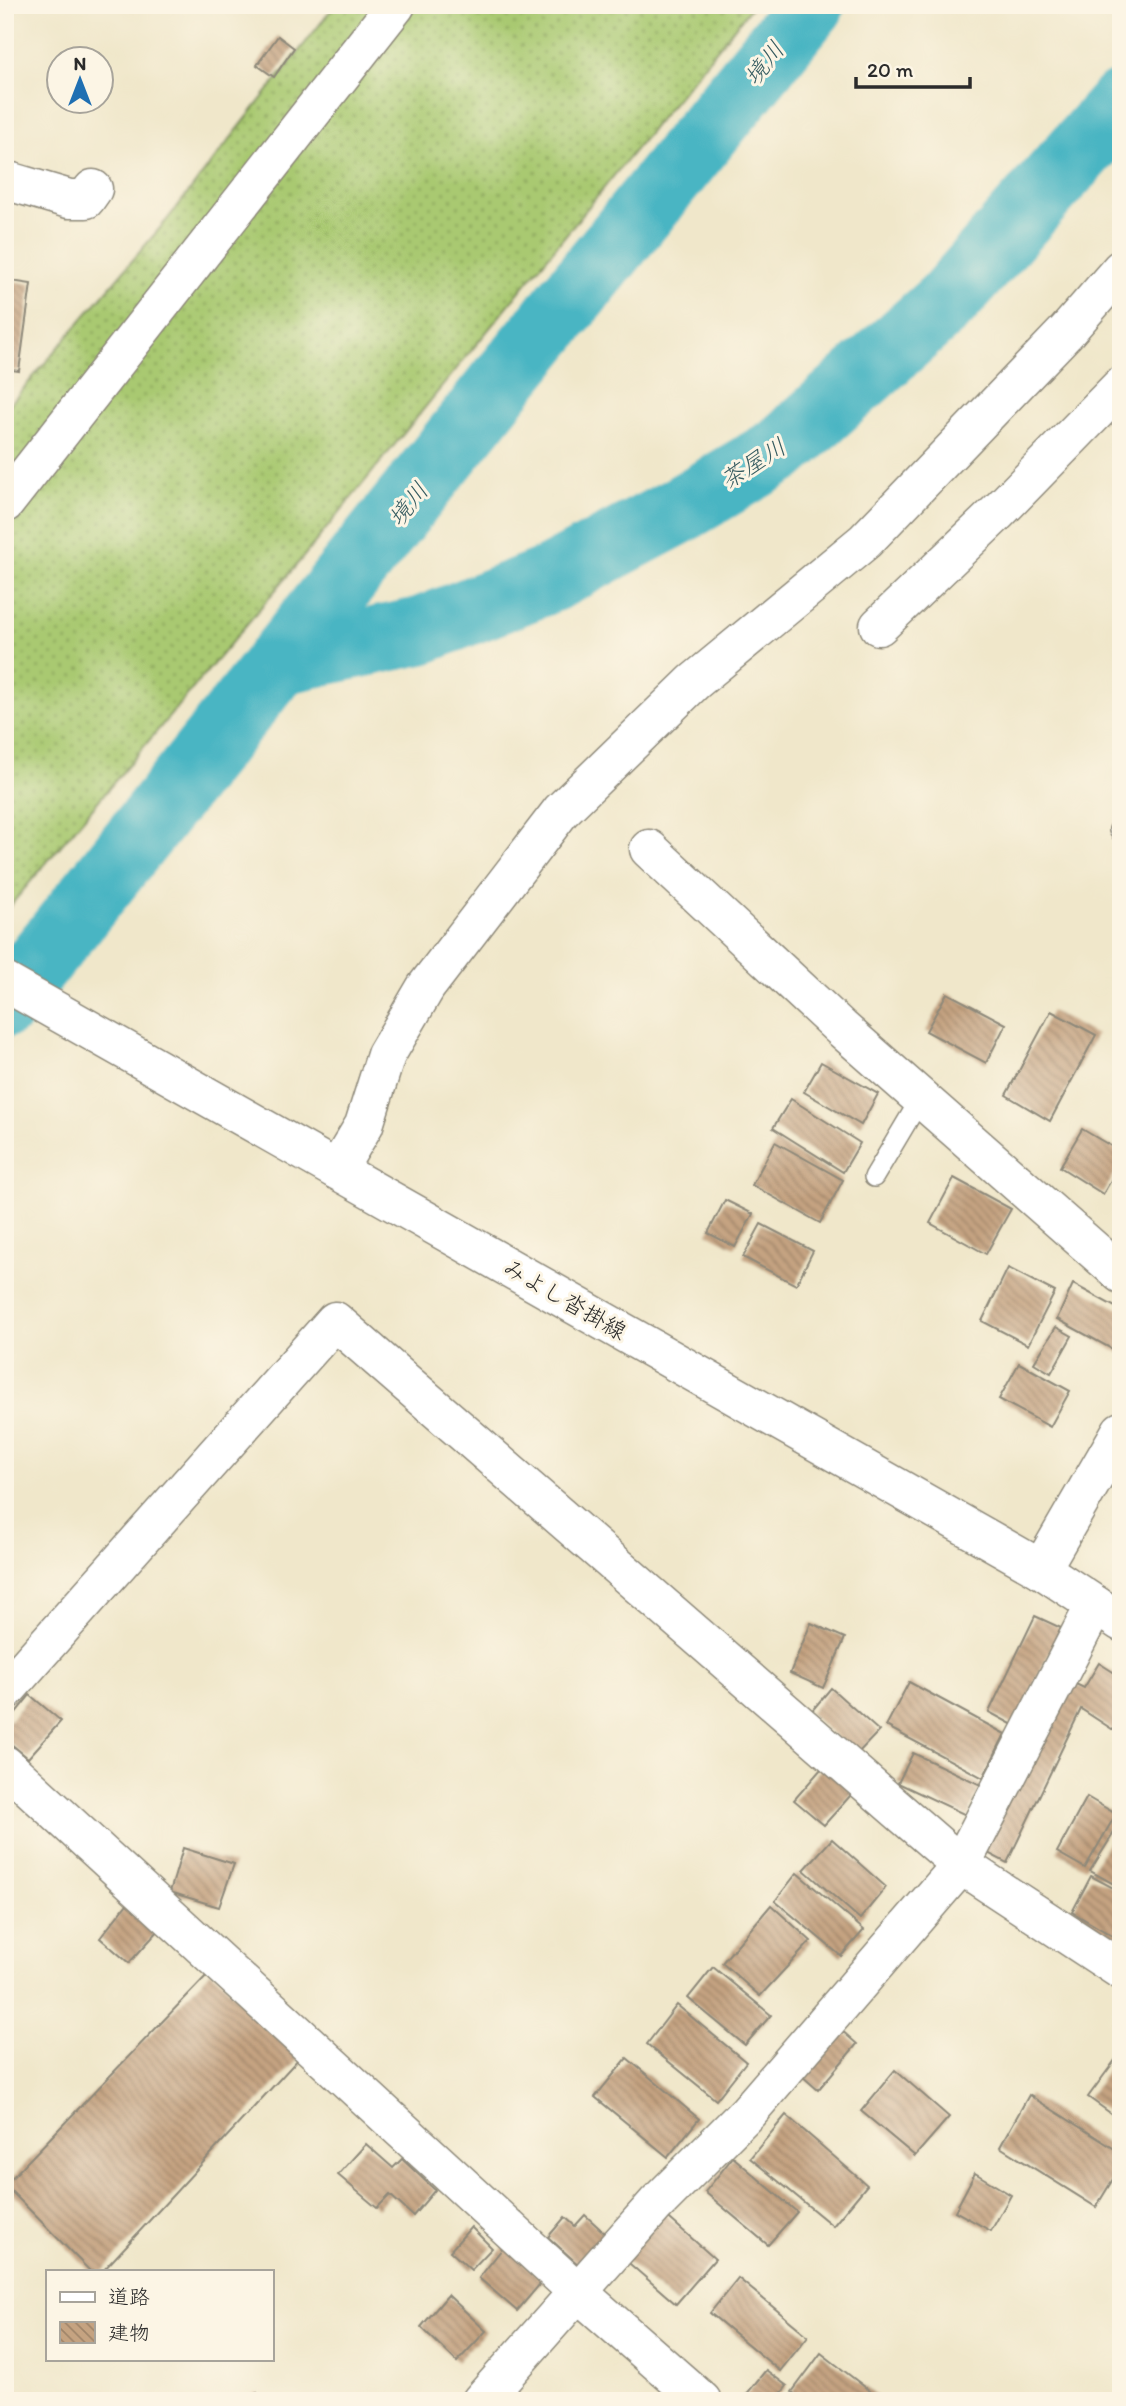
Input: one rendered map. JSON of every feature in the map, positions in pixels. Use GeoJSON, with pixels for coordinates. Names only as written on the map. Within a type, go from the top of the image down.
{"type":"FeatureCollection","features":[{"type":"Feature","properties":{"kind":"street"},"geometry":{"type":"LineString","coordinates":[[5,503],[396,5]]}},
{"type":"Feature","properties":{"kind":"street"},"geometry":{"type":"LineString","coordinates":[[5,180],[69,199],[86,199],[93,189]]}},
{"type":"Feature","properties":{"kind":"street"},"geometry":{"type":"LineString","coordinates":[[321,1161],[364,1125],[386,1055],[426,987],[561,811],[694,682],[865,541],[1068,331],[1121,269]]}},
{"type":"Feature","properties":{"kind":"street"},"geometry":{"type":"LineString","coordinates":[[879,626],[998,512],[1119,390]]}},
{"type":"Feature","properties":{"kind":"street"},"geometry":{"type":"LineString","coordinates":[[649,849],[921,1098],[1121,1274]]}},
{"type":"Feature","properties":{"kind":"street","name":"みよし沓掛線"},"geometry":{"type":"LineString","coordinates":[[5,982],[1041,1569],[1108,1614]]}},
{"type":"Feature","properties":{"kind":"street"},"geometry":{"type":"LineString","coordinates":[[5,1691],[335,1321],[961,1865],[1121,1970]]}},
{"type":"Feature","properties":{"kind":"street"},"geometry":{"type":"LineString","coordinates":[[1041,1569],[1121,1431]]}},
{"type":"Feature","properties":{"kind":"street"},"geometry":{"type":"LineString","coordinates":[[481,2401],[656,2204],[748,2112],[961,1865],[1108,1614]]}},
{"type":"Feature","properties":{"kind":"street"},"geometry":{"type":"LineString","coordinates":[[5,1765],[579,2293],[702,2401]]}},
{"type":"Feature","properties":{"kind":"lane"},"geometry":{"type":"LineString","coordinates":[[874,1177],[921,1098]]}},
{"type":"Feature","properties":{"kind":"green space"},"geometry":{"type":"Polygon","coordinates":[[[335,5],[384,5],[5,488],[5,410],[166,221],[335,5]]]}},
{"type":"Feature","properties":{"kind":"green space"},"geometry":{"type":"Polygon","coordinates":[[[411,5],[753,5],[299,562],[5,912],[5,526],[411,5]]]}},
{"type":"Feature","properties":{"kind":"building"},"geometry":{"type":"Polygon","coordinates":[[[278,36],[294,48],[274,77],[257,65],[278,36]]]}},
{"type":"Feature","properties":{"kind":"building"},"geometry":{"type":"Polygon","coordinates":[[[5,280],[31,284],[19,371],[5,369],[5,280]]]}},
{"type":"Feature","properties":{"kind":"building"},"geometry":{"type":"Polygon","coordinates":[[[947,993],[1006,1024],[986,1063],[926,1031],[947,993]]]}},
{"type":"Feature","properties":{"kind":"building"},"geometry":{"type":"Polygon","coordinates":[[[1051,1011],[1096,1035],[1050,1121],[1006,1095],[1051,1011]]]}},
{"type":"Feature","properties":{"kind":"building"},"geometry":{"type":"Polygon","coordinates":[[[821,1062],[878,1094],[861,1125],[804,1092],[821,1062]]]}},
{"type":"Feature","properties":{"kind":"building"},"geometry":{"type":"Polygon","coordinates":[[[791,1099],[860,1143],[843,1172],[773,1128],[791,1099]]]}},
{"type":"Feature","properties":{"kind":"building"},"geometry":{"type":"Polygon","coordinates":[[[1082,1129],[1121,1152],[1121,1163],[1103,1194],[1060,1167],[1082,1129]]]}},
{"type":"Feature","properties":{"kind":"building"},"geometry":{"type":"Polygon","coordinates":[[[775,1142],[843,1180],[820,1223],[752,1185],[775,1142]]]}},
{"type":"Feature","properties":{"kind":"building"},"geometry":{"type":"Polygon","coordinates":[[[954,1178],[1011,1209],[986,1254],[930,1223],[954,1178]]]}},
{"type":"Feature","properties":{"kind":"building"},"geometry":{"type":"Polygon","coordinates":[[[725,1200],[753,1214],[735,1247],[708,1233],[725,1200]]]}},
{"type":"Feature","properties":{"kind":"building"},"geometry":{"type":"Polygon","coordinates":[[[761,1224],[813,1251],[796,1285],[743,1257],[761,1224]]]}},
{"type":"Feature","properties":{"kind":"building"},"geometry":{"type":"Polygon","coordinates":[[[1008,1268],[1055,1292],[1028,1345],[982,1321],[1008,1268]]]}},
{"type":"Feature","properties":{"kind":"building"},"geometry":{"type":"Polygon","coordinates":[[[1073,1284],[1121,1310],[1121,1354],[1057,1319],[1073,1284]]]}},
{"type":"Feature","properties":{"kind":"building"},"geometry":{"type":"Polygon","coordinates":[[[1056,1327],[1072,1336],[1051,1373],[1034,1363],[1056,1327]]]}},
{"type":"Feature","properties":{"kind":"building"},"geometry":{"type":"Polygon","coordinates":[[[1019,1363],[1070,1391],[1050,1427],[999,1399],[1019,1363]]]}},
{"type":"Feature","properties":{"kind":"building"},"geometry":{"type":"Polygon","coordinates":[[[1035,1616],[1061,1628],[1015,1726],[989,1712],[1035,1616]]]}},
{"type":"Feature","properties":{"kind":"building"},"geometry":{"type":"Polygon","coordinates":[[[811,1623],[845,1638],[823,1688],[790,1673],[811,1623]]]}},
{"type":"Feature","properties":{"kind":"building"},"geometry":{"type":"Polygon","coordinates":[[[1099,1663],[1121,1677],[1121,1735],[1081,1709],[1007,1863],[978,1848],[1061,1677],[1084,1688],[1099,1663]]]}},
{"type":"Feature","properties":{"kind":"building"},"geometry":{"type":"Polygon","coordinates":[[[909,1682],[1005,1734],[983,1778],[886,1726],[909,1682]]]}},
{"type":"Feature","properties":{"kind":"building"},"geometry":{"type":"Polygon","coordinates":[[[831,1688],[879,1731],[855,1756],[810,1713],[831,1688]]]}},
{"type":"Feature","properties":{"kind":"building"},"geometry":{"type":"Polygon","coordinates":[[[30,1695],[61,1721],[28,1758],[5,1739],[5,1726],[30,1695]]]}},
{"type":"Feature","properties":{"kind":"building"},"geometry":{"type":"Polygon","coordinates":[[[913,1753],[981,1785],[968,1816],[898,1783],[913,1753]]]}},
{"type":"Feature","properties":{"kind":"building"},"geometry":{"type":"Polygon","coordinates":[[[828,1761],[859,1786],[824,1825],[794,1800],[828,1761]]]}},
{"type":"Feature","properties":{"kind":"building"},"geometry":{"type":"Polygon","coordinates":[[[1087,1797],[1116,1814],[1085,1868],[1057,1852],[1087,1797]]]}},
{"type":"Feature","properties":{"kind":"building"},"geometry":{"type":"Polygon","coordinates":[[[1115,1831],[1121,1835],[1121,1888],[1090,1871],[1115,1831]]]}},
{"type":"Feature","properties":{"kind":"building"},"geometry":{"type":"Polygon","coordinates":[[[832,1839],[886,1887],[860,1919],[804,1870],[832,1839]]]}},
{"type":"Feature","properties":{"kind":"building"},"geometry":{"type":"Polygon","coordinates":[[[183,1848],[234,1864],[219,1907],[170,1892],[183,1848]]]}},
{"type":"Feature","properties":{"kind":"building"},"geometry":{"type":"Polygon","coordinates":[[[797,1873],[864,1930],[841,1956],[775,1901],[797,1873]]]}},
{"type":"Feature","properties":{"kind":"building"},"geometry":{"type":"Polygon","coordinates":[[[1091,1876],[1121,1892],[1121,1941],[1072,1912],[1091,1876]]]}},
{"type":"Feature","properties":{"kind":"building"},"geometry":{"type":"Polygon","coordinates":[[[127,1904],[159,1930],[129,1963],[100,1938],[127,1904]]]}},
{"type":"Feature","properties":{"kind":"building"},"geometry":{"type":"Polygon","coordinates":[[[771,1905],[811,1941],[760,1996],[722,1963],[771,1905]]]}},
{"type":"Feature","properties":{"kind":"building"},"geometry":{"type":"Polygon","coordinates":[[[713,1967],[771,2015],[745,2045],[688,1998],[713,1967]]]}},
{"type":"Feature","properties":{"kind":"building"},"geometry":{"type":"Polygon","coordinates":[[[211,1971],[301,2056],[104,2270],[89,2270],[5,2185],[211,1971]]]}},
{"type":"Feature","properties":{"kind":"building"},"geometry":{"type":"Polygon","coordinates":[[[677,2005],[746,2062],[716,2100],[647,2044],[677,2005]]]}},
{"type":"Feature","properties":{"kind":"building"},"geometry":{"type":"Polygon","coordinates":[[[832,2022],[857,2044],[818,2090],[793,2068],[832,2022]]]}},
{"type":"Feature","properties":{"kind":"building"},"geometry":{"type":"Polygon","coordinates":[[[1121,2052],[1121,2106],[1113,2115],[1088,2097],[1121,2052]]]}},
{"type":"Feature","properties":{"kind":"building"},"geometry":{"type":"Polygon","coordinates":[[[627,2058],[699,2119],[668,2157],[595,2097],[627,2058]]]}},
{"type":"Feature","properties":{"kind":"building"},"geometry":{"type":"Polygon","coordinates":[[[895,2070],[949,2117],[915,2156],[861,2111],[895,2070]]]}},
{"type":"Feature","properties":{"kind":"building"},"geometry":{"type":"Polygon","coordinates":[[[1029,2095],[1121,2153],[1121,2166],[1096,2207],[1000,2147],[1029,2095]]]}},
{"type":"Feature","properties":{"kind":"building"},"geometry":{"type":"Polygon","coordinates":[[[786,2115],[867,2185],[833,2226],[750,2158],[786,2115]]]}},
{"type":"Feature","properties":{"kind":"building"},"geometry":{"type":"Polygon","coordinates":[[[366,2144],[393,2168],[402,2159],[435,2190],[413,2216],[390,2195],[377,2208],[338,2175],[366,2144]]]}},
{"type":"Feature","properties":{"kind":"building"},"geometry":{"type":"Polygon","coordinates":[[[733,2157],[797,2212],[768,2245],[705,2192],[733,2157]]]}},
{"type":"Feature","properties":{"kind":"building"},"geometry":{"type":"Polygon","coordinates":[[[975,2173],[1011,2195],[991,2231],[955,2211],[975,2173]]]}},
{"type":"Feature","properties":{"kind":"building"},"geometry":{"type":"Polygon","coordinates":[[[661,2211],[715,2259],[676,2304],[623,2258],[661,2211]]]}},
{"type":"Feature","properties":{"kind":"building"},"geometry":{"type":"Polygon","coordinates":[[[585,2215],[608,2236],[580,2266],[548,2237],[565,2217],[575,2226],[585,2215]]]}},
{"type":"Feature","properties":{"kind":"building"},"geometry":{"type":"Polygon","coordinates":[[[471,2227],[492,2248],[471,2270],[450,2251],[471,2227]]]}},
{"type":"Feature","properties":{"kind":"building"},"geometry":{"type":"Polygon","coordinates":[[[506,2244],[545,2278],[517,2311],[479,2278],[506,2244]]]}},
{"type":"Feature","properties":{"kind":"building"},"geometry":{"type":"Polygon","coordinates":[[[738,2278],[808,2336],[780,2371],[710,2313],[738,2278]]]}},
{"type":"Feature","properties":{"kind":"building"},"geometry":{"type":"Polygon","coordinates":[[[448,2295],[486,2331],[457,2362],[421,2327],[448,2295]]]}},
{"type":"Feature","properties":{"kind":"building"},"geometry":{"type":"Polygon","coordinates":[[[821,2353],[879,2398],[877,2401],[804,2401],[792,2392],[821,2353]]]}},
{"type":"Feature","properties":{"kind":"building"},"geometry":{"type":"Polygon","coordinates":[[[766,2370],[787,2386],[775,2401],[751,2401],[745,2396],[766,2370]]]}},
{"type":"Feature","properties":{"kind":"building"},"geometry":{"type":"Polygon","coordinates":[[[257,2393],[260,2401],[237,2401],[257,2393]]]}},
{"type":"Feature","properties":{"kind":"waterway","name":"境川"},"geometry":{"type":"LineString","coordinates":[[5,1004],[502,383],[811,5]]}},
{"type":"Feature","properties":{"kind":"waterway","name":"茶屋川"},"geometry":{"type":"LineString","coordinates":[[280,661],[420,631],[550,579],[678,511],[779,451],[947,301],[1121,104]]}}]}
